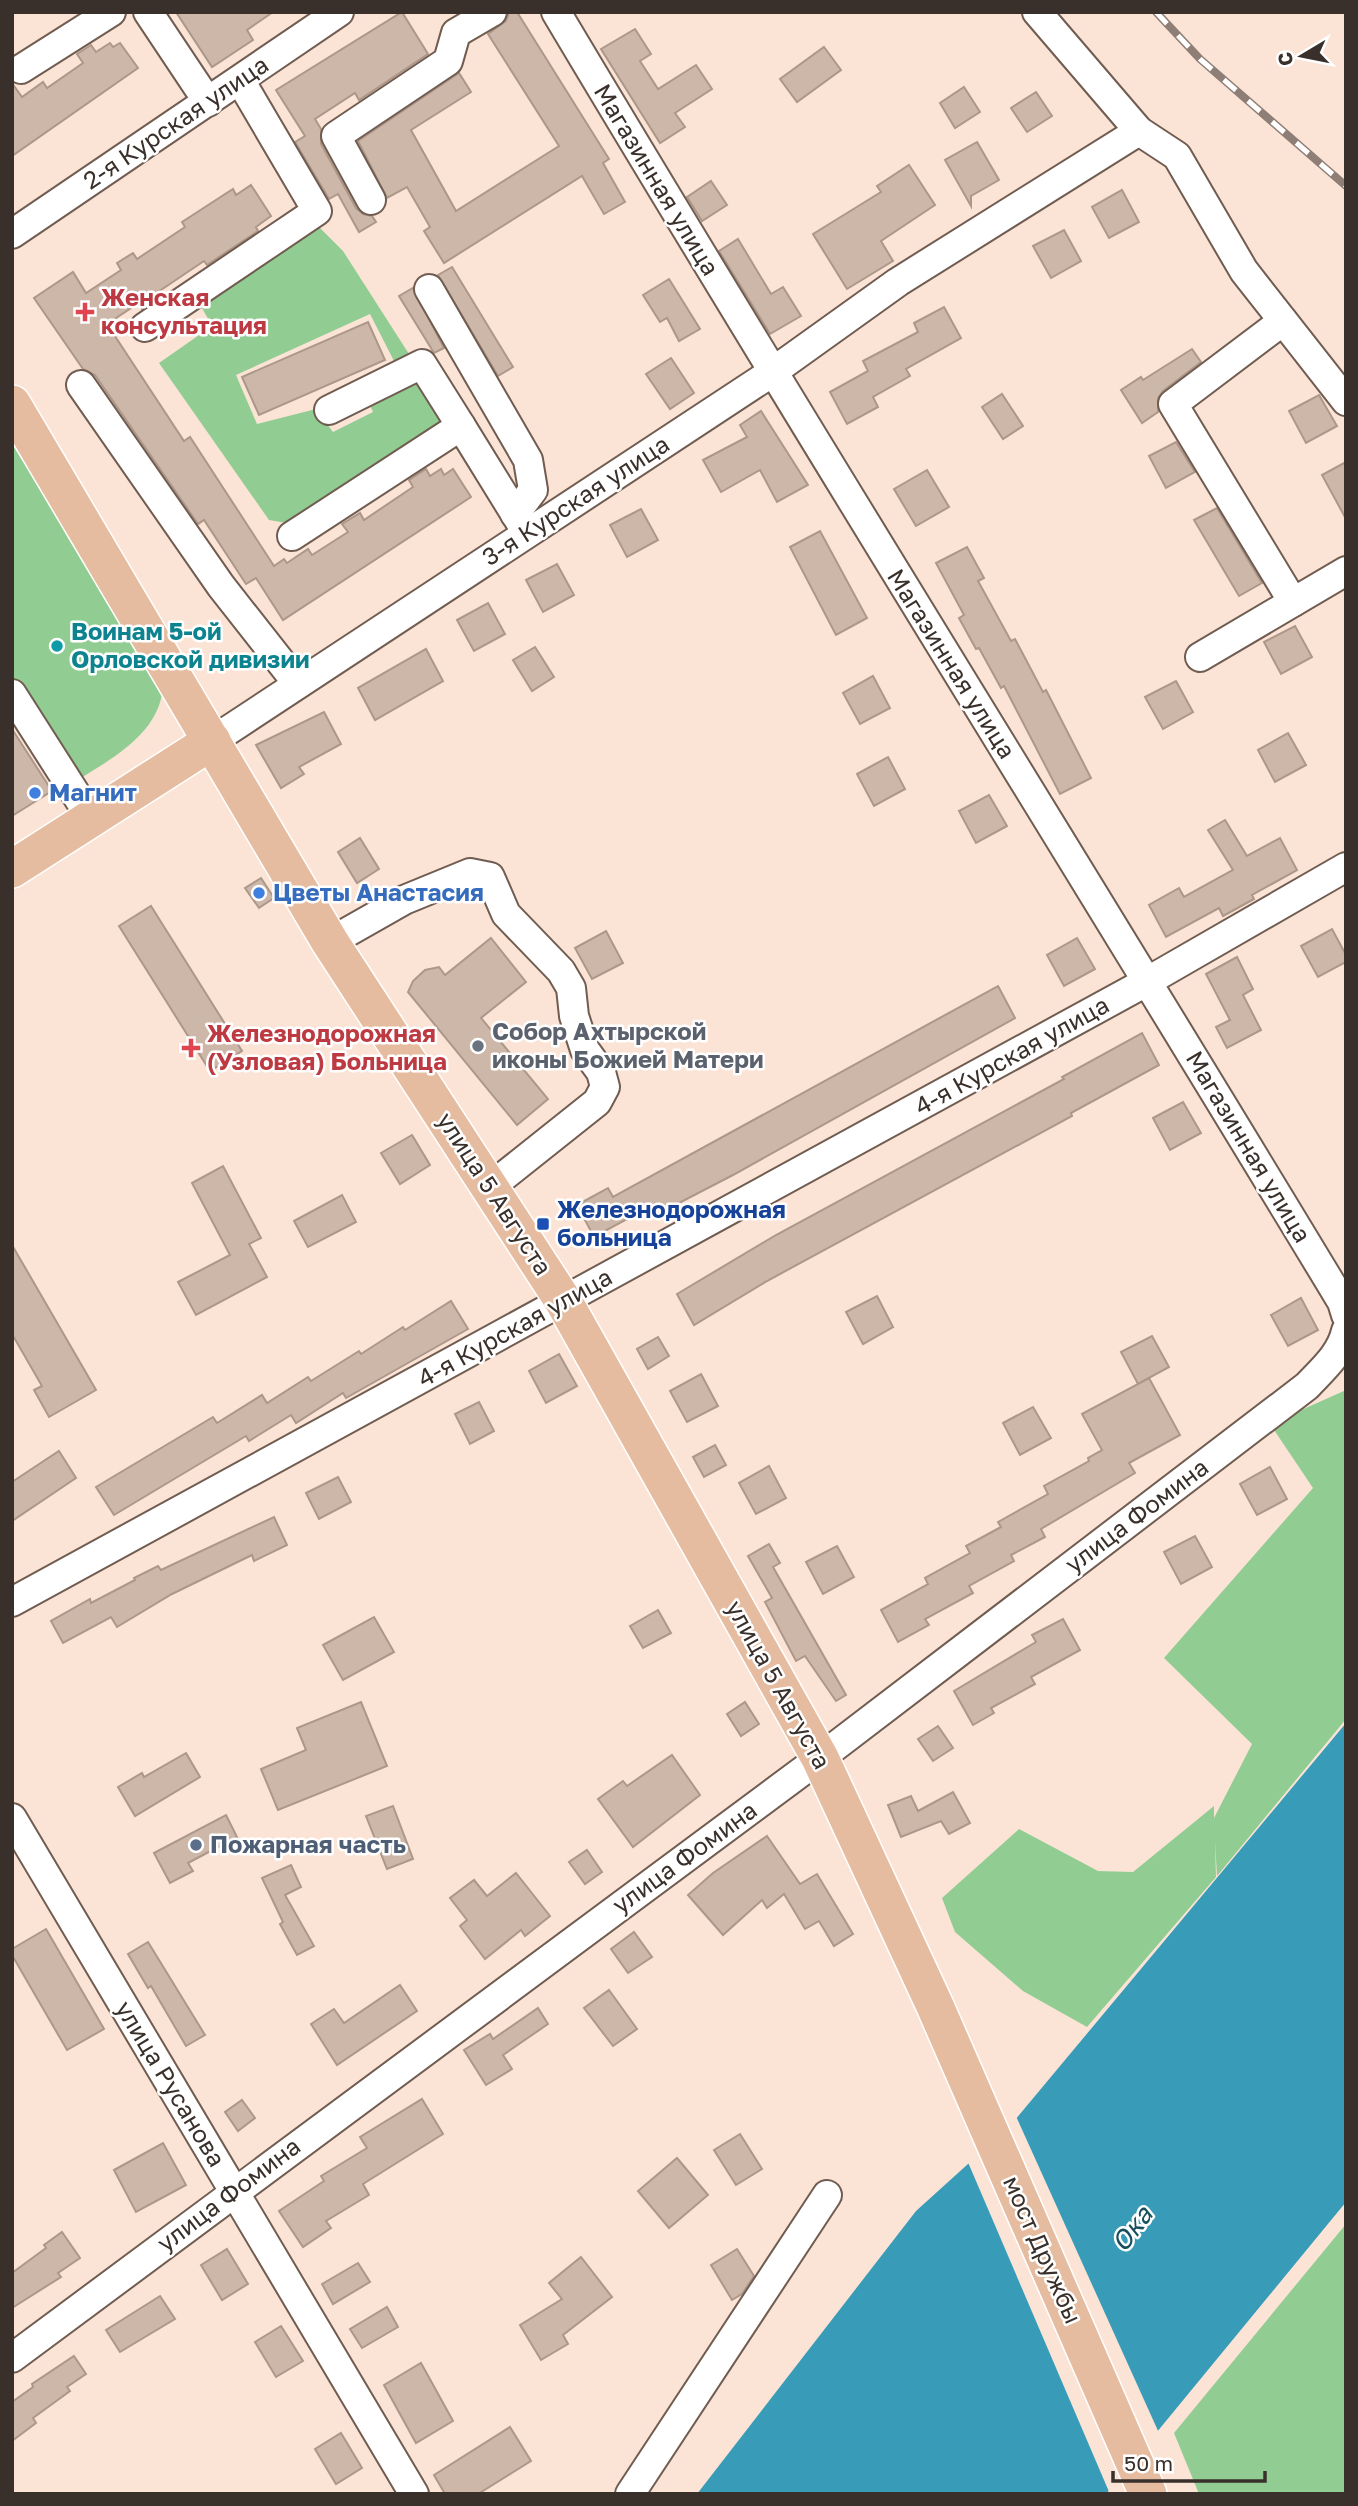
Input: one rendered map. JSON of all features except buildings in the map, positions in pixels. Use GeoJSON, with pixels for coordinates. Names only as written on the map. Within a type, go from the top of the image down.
{"type":"FeatureCollection","features":[{"type":"Feature","properties":{"kind":"main road","name":"улица 5 Августа"},"geometry":{"type":"LineString","coordinates":[[12,404],[330,942],[564,1302],[820,1758],[935,2006]]}},
{"type":"Feature","properties":{"kind":"main road","name":"3-я Курская улица"},"geometry":{"type":"LineString","coordinates":[[12,869],[212,741]]}},
{"type":"Feature","properties":{"kind":"main road","name":"мост Дружбы"},"geometry":{"type":"LineString","coordinates":[[935,2006],[1148,2494]]}},
{"type":"Feature","properties":{"kind":"street"},"geometry":{"type":"LineString","coordinates":[[21,69],[111,12]]}},
{"type":"Feature","properties":{"kind":"street"},"geometry":{"type":"LineString","coordinates":[[148,12],[208,102]]}},
{"type":"Feature","properties":{"kind":"street","name":"2-я Курская улица"},"geometry":{"type":"LineString","coordinates":[[16,224],[208,102],[339,12]]}},
{"type":"Feature","properties":{"kind":"street"},"geometry":{"type":"LineString","coordinates":[[371,200],[336,136],[448,61],[450,23],[492,12]]}},
{"type":"Feature","properties":{"kind":"street","name":"Магазинная улица"},"geometry":{"type":"LineString","coordinates":[[556,12],[771,373],[1148,981],[1342,1302],[1345,1329]]}},
{"type":"Feature","properties":{"kind":"street"},"geometry":{"type":"LineString","coordinates":[[1037,12],[1139,131],[1177,156],[1244,271],[1346,401]]}},
{"type":"Feature","properties":{"kind":"street"},"geometry":{"type":"LineString","coordinates":[[145,327],[317,211],[240,80]]}},
{"type":"Feature","properties":{"kind":"street","name":"3-я Курская улица"},"geometry":{"type":"LineString","coordinates":[[212,741],[298,684],[521,523],[771,373],[898,282],[1139,131]]}},
{"type":"Feature","properties":{"kind":"street"},"geometry":{"type":"LineString","coordinates":[[429,289],[528,460],[533,490],[521,523]]}},
{"type":"Feature","properties":{"kind":"street"},"geometry":{"type":"LineString","coordinates":[[1283,321],[1173,404],[1293,602]]}},
{"type":"Feature","properties":{"kind":"street"},"geometry":{"type":"LineString","coordinates":[[329,410],[422,364],[521,523]]}},
{"type":"Feature","properties":{"kind":"street"},"geometry":{"type":"LineString","coordinates":[[81,385],[221,586],[298,684]]}},
{"type":"Feature","properties":{"kind":"street"},"geometry":{"type":"LineString","coordinates":[[292,536],[461,426]]}},
{"type":"Feature","properties":{"kind":"street"},"geometry":{"type":"LineString","coordinates":[[1200,657],[1346,571]]}},
{"type":"Feature","properties":{"kind":"street"},"geometry":{"type":"LineString","coordinates":[[12,694],[92,818]]}},
{"type":"Feature","properties":{"kind":"street","name":"4-я Курская улица"},"geometry":{"type":"LineString","coordinates":[[12,1602],[1148,981],[1346,867]]}},
{"type":"Feature","properties":{"kind":"street"},"geometry":{"type":"LineString","coordinates":[[330,942],[404,900],[470,873],[490,877],[506,914],[561,971],[571,988],[584,1050],[601,1072],[605,1087],[597,1102],[489,1188]]}},
{"type":"Feature","properties":{"kind":"street","name":"улица Фомина"},"geometry":{"type":"LineString","coordinates":[[12,2358],[233,2191],[820,1758],[1307,1386],[1345,1329]]}},
{"type":"Feature","properties":{"kind":"street","name":"улица Русанова"},"geometry":{"type":"LineString","coordinates":[[12,1818],[414,2494]]}},
{"type":"Feature","properties":{"kind":"street"},"geometry":{"type":"LineString","coordinates":[[630,2494],[827,2195]]}},
{"type":"Feature","properties":{"kind":"green space"},"geometry":{"type":"Polygon","coordinates":[[[317,225],[343,251],[409,354],[394,361],[370,314],[236,375],[257,424],[316,409],[333,432],[373,412],[368,401],[396,386],[421,382],[447,424],[292,524],[269,520],[159,363],[212,326],[197,299],[317,225]]]}},
{"type":"Feature","properties":{"kind":"green space"},"geometry":{"type":"Polygon","coordinates":[[[12,444],[163,681],[161,699],[146,729],[120,752],[76,781],[12,683],[12,444]]]}},
{"type":"Feature","properties":{"kind":"green space"},"geometry":{"type":"Polygon","coordinates":[[[1346,1390],[1346,1719],[1217,1876],[1215,1841],[1216,1877],[1087,2027],[1023,1991],[955,1932],[942,1898],[1019,1829],[1098,1871],[1133,1872],[1214,1806],[1214,1818],[1252,1744],[1164,1658],[1313,1488],[1270,1424],[1346,1390]]]}},
{"type":"Feature","properties":{"kind":"green space"},"geometry":{"type":"Polygon","coordinates":[[[1346,2224],[1346,2494],[1199,2494],[1174,2433],[1346,2224]]]}},
{"type":"Feature","properties":{"kind":"water","name":"Ока"},"geometry":{"type":"Polygon","coordinates":[[[1346,1723],[1346,2202],[1106,2494],[697,2494],[916,2211],[1010,2126],[1346,1723]]]}},
{"type":"Feature","properties":{"kind":"pier"},"geometry":{"type":"Polygon","coordinates":[[[1015,2114],[1159,2433],[1110,2494],[967,2160],[1015,2114]]]}},
{"type":"Feature","properties":{"kind":"railway"},"geometry":{"type":"LineString","coordinates":[[1156,12],[1200,59],[1346,186]]}},
{"type":"Feature","properties":{"kind":"place","name":"Женская консультация"},"geometry":{"type":"Point","coordinates":[85,312]}},
{"type":"Feature","properties":{"kind":"place","name":"Воинам 5-ой Орловской дивизии"},"geometry":{"type":"Point","coordinates":[57,646]}},
{"type":"Feature","properties":{"kind":"place","name":"Магнит"},"geometry":{"type":"Point","coordinates":[35,793]}},
{"type":"Feature","properties":{"kind":"place","name":"Цветы Анастасия"},"geometry":{"type":"Point","coordinates":[259,893]}},
{"type":"Feature","properties":{"kind":"place","name":"Собор Ахтырской иконы Божией Матери"},"geometry":{"type":"Point","coordinates":[478,1046]}},
{"type":"Feature","properties":{"kind":"place","name":"Железнодорожная (Узловая) Больница"},"geometry":{"type":"Point","coordinates":[191,1048]}},
{"type":"Feature","properties":{"kind":"place","name":"Железнодорожная больница"},"geometry":{"type":"Point","coordinates":[543,1224]}},
{"type":"Feature","properties":{"kind":"place","name":"Пожарная часть"},"geometry":{"type":"Point","coordinates":[196,1845]}}]}
